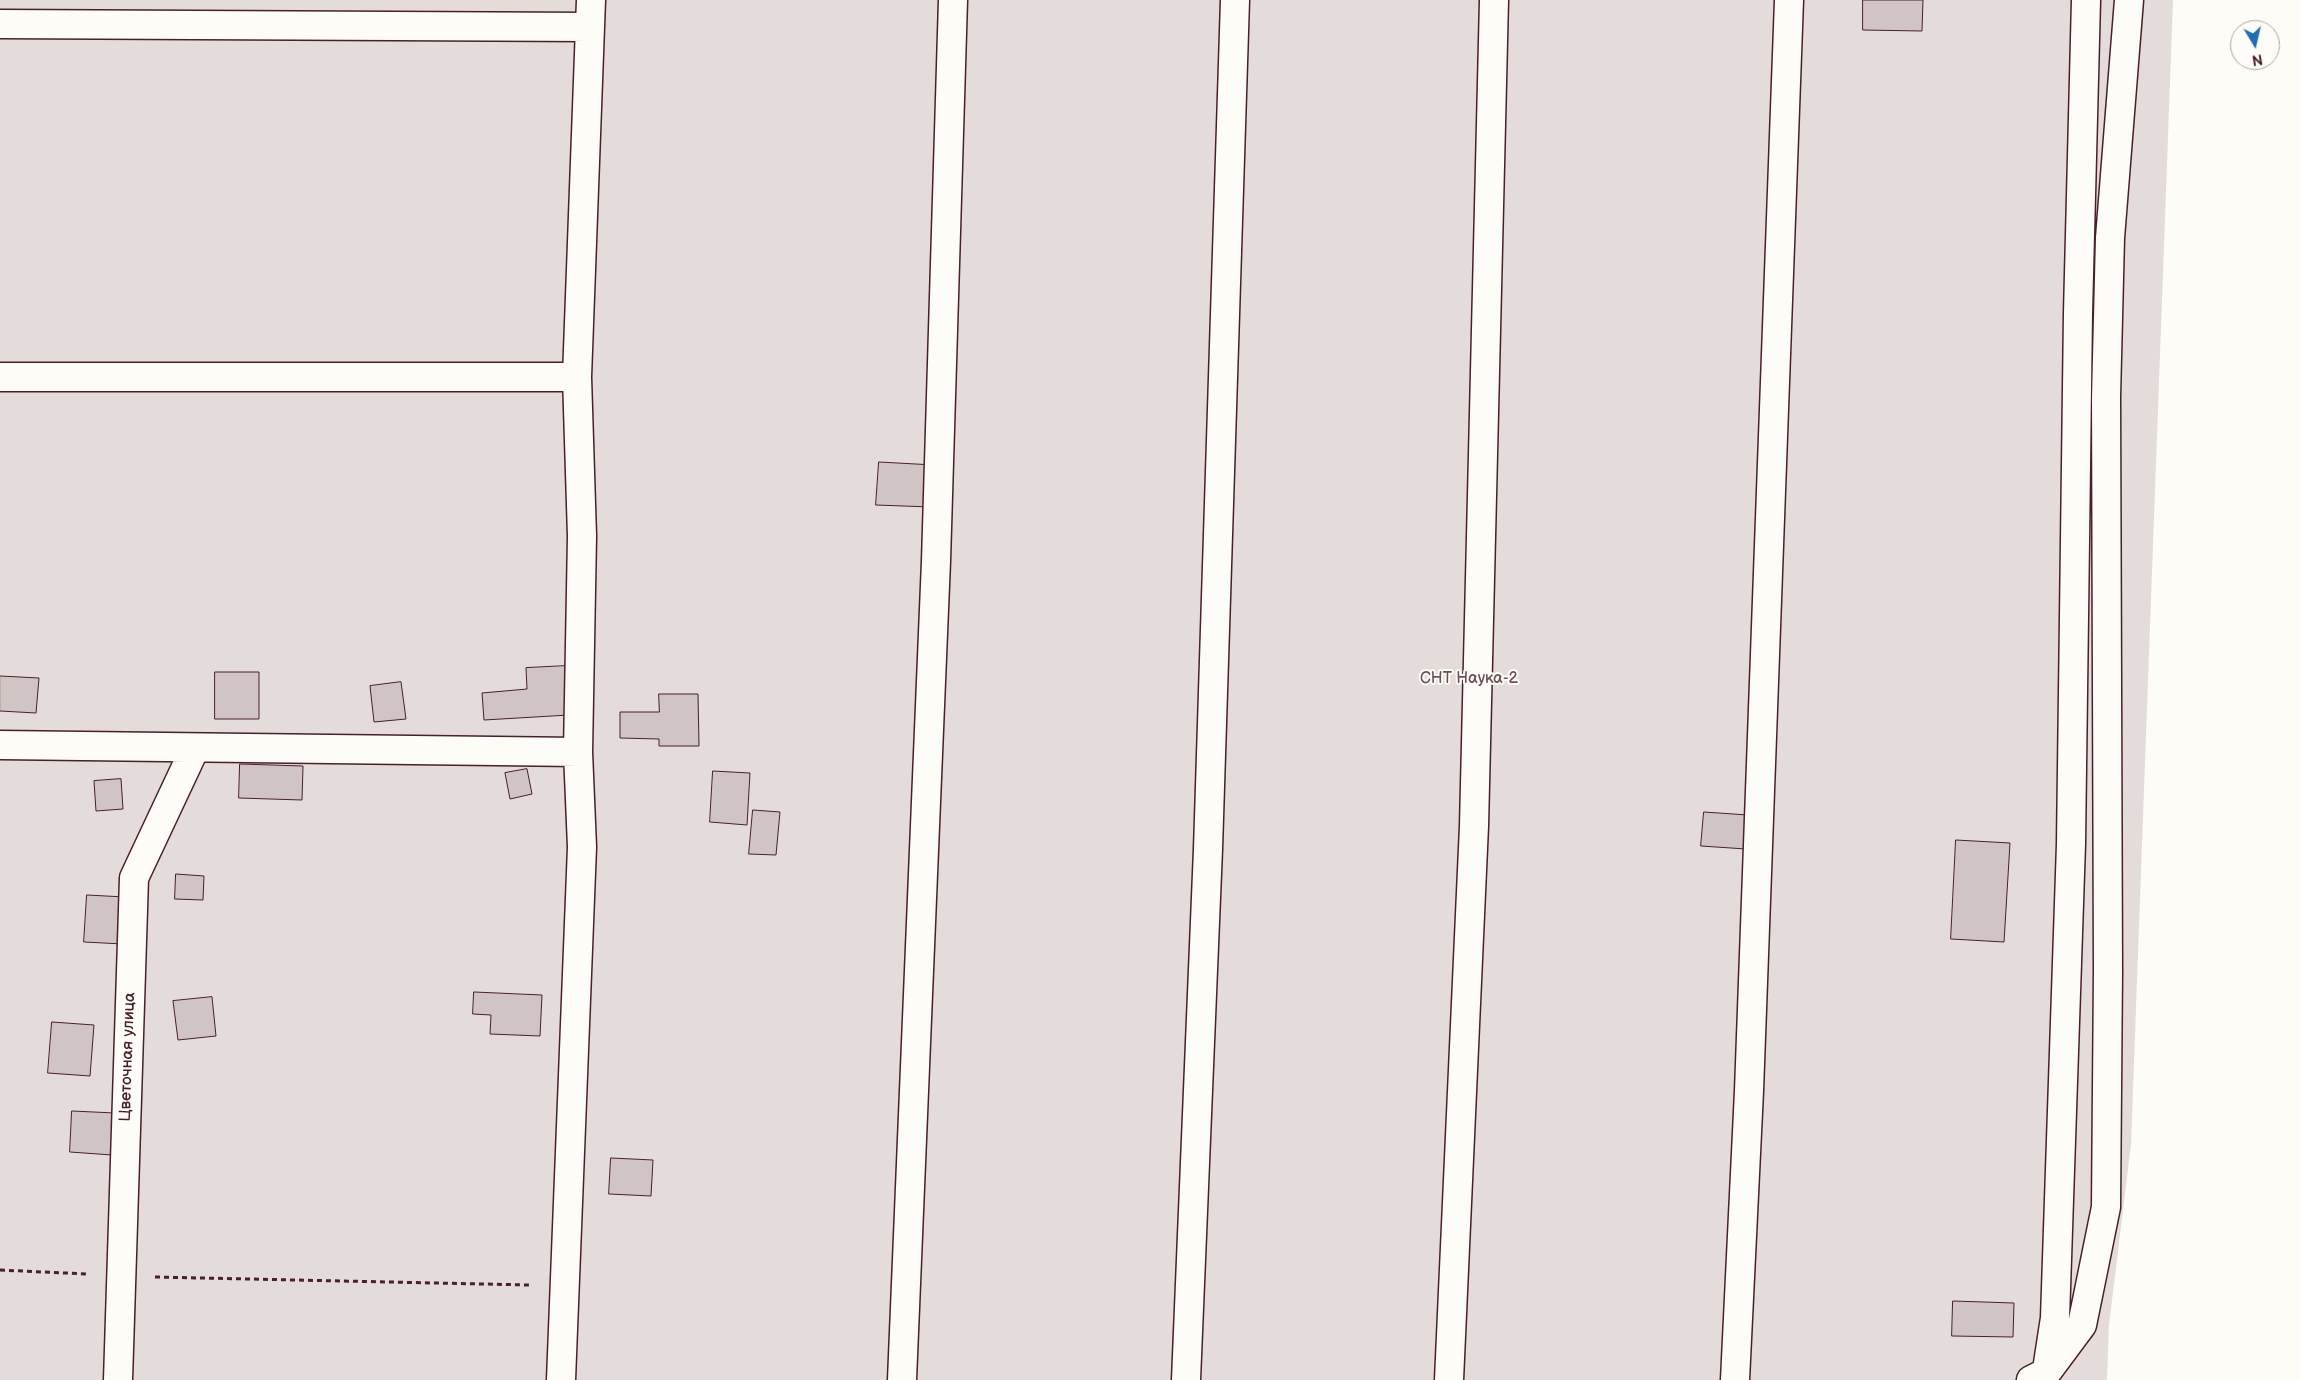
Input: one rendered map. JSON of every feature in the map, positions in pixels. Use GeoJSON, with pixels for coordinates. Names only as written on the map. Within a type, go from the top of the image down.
{"type":"FeatureCollection","features":[{"type":"Feature","properties":{"kind":"street"},"geometry":{"type":"LineString","coordinates":[[561,1380],[582,848],[578,752],[582,536],[577,377],[591,0]]}},
{"type":"Feature","properties":{"kind":"street"},"geometry":{"type":"LineString","coordinates":[[902,1380],[936,561],[953,0]]}},
{"type":"Feature","properties":{"kind":"street"},"geometry":{"type":"LineString","coordinates":[[1186,1380],[1208,839],[1235,0]]}},
{"type":"Feature","properties":{"kind":"street"},"geometry":{"type":"LineString","coordinates":[[1449,1380],[1474,826],[1494,0]]}},
{"type":"Feature","properties":{"kind":"street"},"geometry":{"type":"LineString","coordinates":[[1735,1380],[1749,1091],[1789,0]]}},
{"type":"Feature","properties":{"kind":"street"},"geometry":{"type":"LineString","coordinates":[[2042,1378],[2055,1318],[2071,844],[2078,313],[2086,0]]}},
{"type":"Feature","properties":{"kind":"street"},"geometry":{"type":"LineString","coordinates":[[2042,1378],[2082,1325],[2106,1207],[2108,970],[2106,397],[2110,238],[2128,0]]}},
{"type":"Feature","properties":{"kind":"street"},"geometry":{"type":"LineString","coordinates":[[0,24],[590,28]]}},
{"type":"Feature","properties":{"kind":"street"},"geometry":{"type":"LineString","coordinates":[[0,377],[577,377]]}},
{"type":"Feature","properties":{"kind":"street"},"geometry":{"type":"LineString","coordinates":[[0,745],[578,752]]}},
{"type":"Feature","properties":{"kind":"street","name":"Цветочная улица"},"geometry":{"type":"LineString","coordinates":[[118,1380],[134,878],[194,748]]}},
{"type":"Feature","properties":{"kind":"path"},"geometry":{"type":"LineString","coordinates":[[0,1270],[121,1276],[565,1286]]}},
{"type":"Feature","properties":{"kind":"green space","name":"СНТ Наука-2"},"geometry":{"type":"Polygon","coordinates":[[[0,0],[2173,0],[2131,1144],[2109,1325],[2107,1380],[0,1380],[0,0]]]}},
{"type":"Feature","properties":{"kind":"building"},"geometry":{"type":"Polygon","coordinates":[[[1863,0],[1923,0],[1922,31],[1863,30],[1863,0]]]}},
{"type":"Feature","properties":{"kind":"building"},"geometry":{"type":"Polygon","coordinates":[[[879,462],[934,465],[931,507],[876,505],[879,462]]]}},
{"type":"Feature","properties":{"kind":"building"},"geometry":{"type":"Polygon","coordinates":[[[566,666],[569,715],[484,720],[482,693],[527,689],[526,668],[566,666]]]}},
{"type":"Feature","properties":{"kind":"building"},"geometry":{"type":"Polygon","coordinates":[[[215,672],[259,672],[259,719],[215,719],[215,672]]]}},
{"type":"Feature","properties":{"kind":"building"},"geometry":{"type":"Polygon","coordinates":[[[0,676],[39,678],[36,713],[0,711],[0,676]]]}},
{"type":"Feature","properties":{"kind":"building"},"geometry":{"type":"Polygon","coordinates":[[[401,682],[406,719],[374,722],[370,686],[401,682]]]}},
{"type":"Feature","properties":{"kind":"building"},"geometry":{"type":"Polygon","coordinates":[[[659,694],[698,694],[699,746],[659,746],[659,739],[620,738],[620,712],[659,712],[659,694]]]}},
{"type":"Feature","properties":{"kind":"building"},"geometry":{"type":"Polygon","coordinates":[[[240,764],[303,766],[302,800],[239,798],[240,764]]]}},
{"type":"Feature","properties":{"kind":"building"},"geometry":{"type":"Polygon","coordinates":[[[527,769],[532,794],[510,799],[505,773],[527,769]]]}},
{"type":"Feature","properties":{"kind":"building"},"geometry":{"type":"Polygon","coordinates":[[[713,771],[750,773],[747,825],[710,822],[713,771]]]}},
{"type":"Feature","properties":{"kind":"building"},"geometry":{"type":"Polygon","coordinates":[[[121,779],[123,809],[96,811],[94,781],[121,779]]]}},
{"type":"Feature","properties":{"kind":"building"},"geometry":{"type":"Polygon","coordinates":[[[753,810],[780,812],[776,855],[749,854],[753,810]]]}},
{"type":"Feature","properties":{"kind":"building"},"geometry":{"type":"Polygon","coordinates":[[[1704,812],[1748,815],[1746,849],[1701,846],[1704,812]]]}},
{"type":"Feature","properties":{"kind":"building"},"geometry":{"type":"Polygon","coordinates":[[[1956,840],[2010,843],[2004,942],[1951,939],[1956,840]]]}},
{"type":"Feature","properties":{"kind":"building"},"geometry":{"type":"Polygon","coordinates":[[[176,874],[204,876],[203,900],[175,899],[176,874]]]}},
{"type":"Feature","properties":{"kind":"building"},"geometry":{"type":"Polygon","coordinates":[[[87,895],[125,897],[123,944],[84,942],[87,895]]]}},
{"type":"Feature","properties":{"kind":"building"},"geometry":{"type":"Polygon","coordinates":[[[474,992],[542,995],[540,1036],[490,1034],[491,1015],[473,1014],[474,992]]]}},
{"type":"Feature","properties":{"kind":"building"},"geometry":{"type":"Polygon","coordinates":[[[212,997],[216,1036],[178,1040],[173,1001],[212,997]]]}},
{"type":"Feature","properties":{"kind":"building"},"geometry":{"type":"Polygon","coordinates":[[[52,1022],[94,1025],[90,1076],[48,1073],[52,1022]]]}},
{"type":"Feature","properties":{"kind":"building"},"geometry":{"type":"Polygon","coordinates":[[[72,1111],[115,1113],[112,1155],[70,1152],[72,1111]]]}},
{"type":"Feature","properties":{"kind":"building"},"geometry":{"type":"Polygon","coordinates":[[[611,1158],[653,1160],[651,1196],[609,1194],[611,1158]]]}},
{"type":"Feature","properties":{"kind":"building"},"geometry":{"type":"Polygon","coordinates":[[[1953,1301],[2014,1303],[2013,1337],[1952,1336],[1953,1301]]]}}]}
